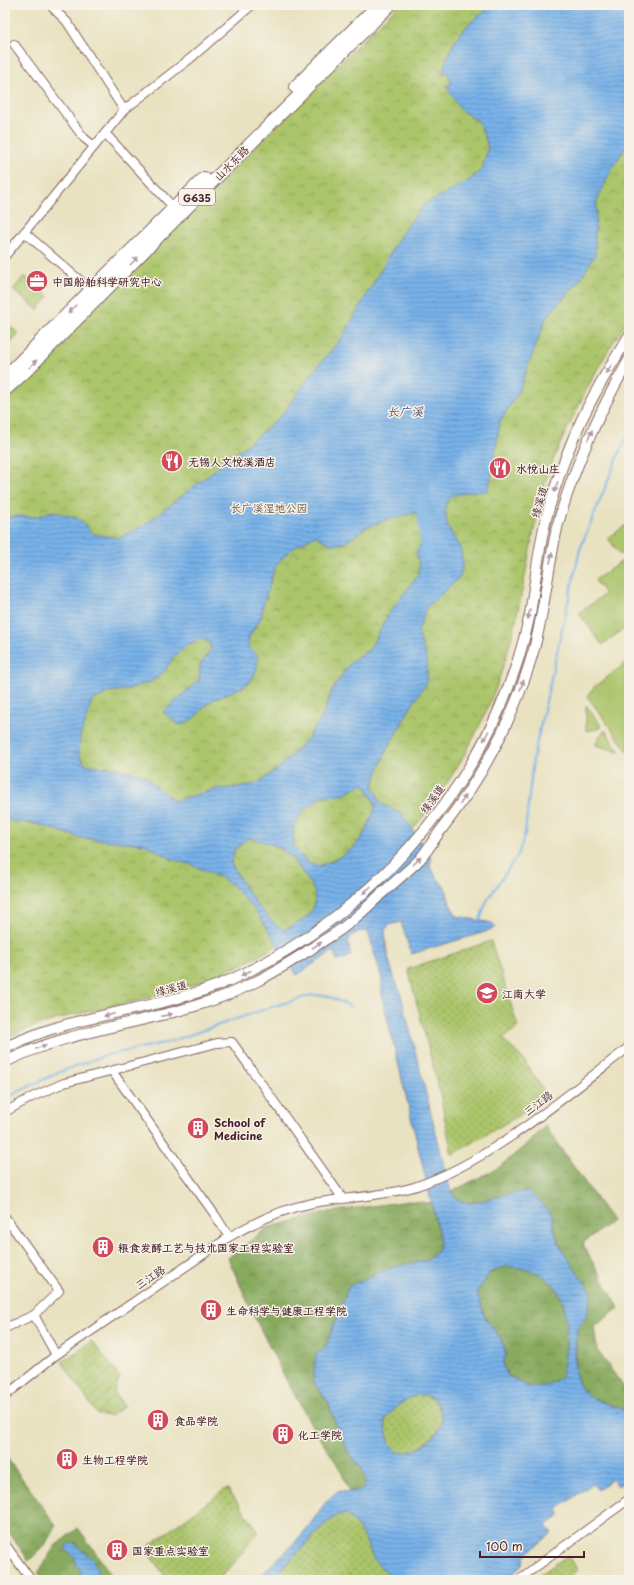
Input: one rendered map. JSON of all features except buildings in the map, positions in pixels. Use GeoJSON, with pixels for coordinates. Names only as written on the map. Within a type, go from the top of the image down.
{"type":"FeatureCollection","features":[{"type":"Feature","properties":{"kind":"highway","name":"山水东路"},"geometry":{"type":"LineString","coordinates":[[5,377],[378,5]]}},
{"type":"Feature","properties":{"kind":"highway","name":"山水东路"},"geometry":{"type":"LineString","coordinates":[[5,390],[26,371],[223,171],[390,5]]}},
{"type":"Feature","properties":{"kind":"main road","name":"缘溪道"},"geometry":{"type":"LineString","coordinates":[[5,1047],[28,1037],[58,1027],[193,995],[247,973],[319,930],[350,905],[391,868],[431,821],[474,759],[501,705],[515,668],[530,615],[536,569],[545,525],[558,482],[581,421],[606,374],[629,336]]}},
{"type":"Feature","properties":{"kind":"main road"},"geometry":{"type":"LineString","coordinates":[[5,1062],[37,1048],[63,1040],[180,1012],[215,1001],[257,982],[285,966],[343,928],[420,858],[456,812],[491,755],[516,704],[540,626],[558,525],[569,490],[582,452],[596,420],[629,360]]}},
{"type":"Feature","properties":{"kind":"street"},"geometry":{"type":"LineString","coordinates":[[50,5],[67,22],[124,110]]}},
{"type":"Feature","properties":{"kind":"street"},"geometry":{"type":"LineString","coordinates":[[5,256],[124,110],[191,58],[252,5]]}},
{"type":"Feature","properties":{"kind":"street"},"geometry":{"type":"LineString","coordinates":[[14,44],[84,138],[94,146]]}},
{"type":"Feature","properties":{"kind":"street"},"geometry":{"type":"LineString","coordinates":[[105,133],[174,208]]}},
{"type":"Feature","properties":{"kind":"street"},"geometry":{"type":"LineString","coordinates":[[24,232],[91,290]]}},
{"type":"Feature","properties":{"kind":"street"},"geometry":{"type":"LineString","coordinates":[[5,1112],[32,1097],[64,1083],[217,1043],[232,1042],[343,1199]]}},
{"type":"Feature","properties":{"kind":"street","name":"三江路"},"geometry":{"type":"LineString","coordinates":[[5,1396],[56,1355],[229,1237],[259,1220],[284,1210],[312,1203],[390,1194],[415,1186],[454,1170],[510,1137],[629,1048]]}},
{"type":"Feature","properties":{"kind":"street"},"geometry":{"type":"LineString","coordinates":[[112,1071],[229,1237]]}},
{"type":"Feature","properties":{"kind":"street"},"geometry":{"type":"LineString","coordinates":[[5,1218],[58,1291],[34,1315],[5,1328]]}},
{"type":"Feature","properties":{"kind":"street"},"geometry":{"type":"LineString","coordinates":[[34,1315],[56,1355]]}},
{"type":"Feature","properties":{"kind":"street"},"geometry":{"type":"LineString","coordinates":[[518,1580],[629,1499]]}},
{"type":"Feature","properties":{"kind":"street"},"geometry":{"type":"LineString","coordinates":[[5,1544],[31,1580]]}},
{"type":"Feature","properties":{"kind":"green space","name":"长广溪湿地公园"},"geometry":{"type":"Polygon","coordinates":[[[398,5],[629,5],[629,319],[587,388],[548,473],[537,517],[519,608],[500,676],[484,717],[463,756],[440,794],[413,830],[383,863],[350,894],[315,921],[263,954],[215,976],[183,988],[149,998],[57,1019],[22,1031],[5,1039],[5,395],[198,208],[227,175],[398,5]]]}},
{"type":"Feature","properties":{"kind":"green space"},"geometry":{"type":"Polygon","coordinates":[[[24,276],[49,296],[38,310],[13,290],[24,276]]]}},
{"type":"Feature","properties":{"kind":"green space"},"geometry":{"type":"Polygon","coordinates":[[[5,322],[19,334],[5,350],[5,322]]]}},
{"type":"Feature","properties":{"kind":"green space"},"geometry":{"type":"Polygon","coordinates":[[[629,523],[629,548],[620,555],[608,538],[629,523]]]}},
{"type":"Feature","properties":{"kind":"green space"},"geometry":{"type":"Polygon","coordinates":[[[629,556],[629,625],[602,645],[579,613],[605,594],[595,580],[629,556]]]}},
{"type":"Feature","properties":{"kind":"green space"},"geometry":{"type":"Polygon","coordinates":[[[629,661],[629,753],[587,696],[594,687],[629,661]]]}},
{"type":"Feature","properties":{"kind":"green space"},"geometry":{"type":"Polygon","coordinates":[[[586,705],[602,727],[586,731],[586,705]]]}},
{"type":"Feature","properties":{"kind":"green space"},"geometry":{"type":"Polygon","coordinates":[[[605,730],[620,752],[596,745],[598,738],[605,730]]]}},
{"type":"Feature","properties":{"kind":"green space"},"geometry":{"type":"Polygon","coordinates":[[[491,941],[518,1027],[503,1039],[524,1060],[548,1098],[452,1155],[440,1094],[408,969],[491,941]]]}},
{"type":"Feature","properties":{"kind":"green space"},"geometry":{"type":"Polygon","coordinates":[[[545,1126],[612,1221],[583,1243],[619,1308],[594,1327],[597,1350],[629,1394],[629,1416],[626,1411],[588,1396],[579,1385],[575,1371],[577,1328],[591,1291],[566,1256],[557,1237],[552,1216],[512,1193],[470,1204],[458,1200],[451,1192],[498,1168],[533,1139],[545,1126]]]}},
{"type":"Feature","properties":{"kind":"green space"},"geometry":{"type":"Polygon","coordinates":[[[409,1201],[431,1203],[440,1239],[438,1250],[428,1260],[393,1267],[349,1286],[326,1346],[316,1355],[313,1381],[328,1402],[339,1432],[349,1453],[362,1468],[366,1481],[363,1489],[350,1492],[339,1467],[312,1426],[284,1376],[254,1316],[228,1258],[267,1228],[328,1212],[409,1201]]]}},
{"type":"Feature","properties":{"kind":"green space"},"geometry":{"type":"Polygon","coordinates":[[[508,1266],[530,1270],[545,1277],[556,1288],[563,1300],[567,1330],[562,1377],[547,1385],[531,1388],[508,1376],[503,1365],[506,1353],[500,1337],[485,1318],[477,1292],[490,1272],[508,1266]]]}},
{"type":"Feature","properties":{"kind":"green space"},"geometry":{"type":"Polygon","coordinates":[[[92,1341],[120,1377],[114,1392],[124,1406],[110,1416],[97,1414],[62,1362],[92,1341]]]}},
{"type":"Feature","properties":{"kind":"green space"},"geometry":{"type":"Polygon","coordinates":[[[417,1395],[427,1396],[435,1400],[441,1415],[441,1426],[432,1438],[419,1448],[411,1452],[397,1452],[389,1441],[385,1420],[399,1405],[407,1399],[417,1395]]]}},
{"type":"Feature","properties":{"kind":"green space"},"geometry":{"type":"Polygon","coordinates":[[[5,1455],[56,1525],[45,1545],[29,1561],[5,1527],[5,1455]]]}},
{"type":"Feature","properties":{"kind":"green space"},"geometry":{"type":"Polygon","coordinates":[[[228,1489],[258,1530],[258,1533],[228,1570],[217,1580],[168,1580],[148,1553],[148,1548],[224,1490],[228,1489]]]}},
{"type":"Feature","properties":{"kind":"green space"},"geometry":{"type":"Polygon","coordinates":[[[347,1514],[357,1526],[367,1543],[373,1558],[392,1580],[271,1580],[326,1523],[338,1515],[347,1514]]]}},
{"type":"Feature","properties":{"kind":"green space"},"geometry":{"type":"Polygon","coordinates":[[[78,1528],[115,1580],[43,1580],[38,1573],[55,1546],[78,1528]]]}},
{"type":"Feature","properties":{"kind":"green space"},"geometry":{"type":"Polygon","coordinates":[[[568,1557],[578,1570],[564,1580],[533,1580],[562,1559],[568,1557]]]}},
{"type":"Feature","properties":{"kind":"water","name":"长广溪"},"geometry":{"type":"Polygon","coordinates":[[[494,5],[629,5],[629,146],[624,150],[612,168],[597,201],[595,255],[580,280],[546,318],[518,393],[500,421],[491,479],[487,491],[469,492],[451,496],[445,507],[447,525],[461,550],[463,565],[460,577],[426,608],[418,632],[427,661],[427,682],[386,751],[373,785],[381,803],[401,814],[411,827],[431,859],[430,868],[446,889],[450,904],[457,916],[492,923],[496,927],[485,932],[411,954],[401,922],[390,925],[385,929],[385,937],[389,961],[400,991],[451,1192],[458,1200],[470,1204],[512,1193],[528,1192],[543,1204],[552,1216],[554,1230],[560,1246],[591,1291],[586,1316],[577,1328],[575,1365],[578,1382],[582,1390],[589,1396],[626,1411],[629,1416],[629,1478],[618,1486],[612,1479],[598,1490],[592,1484],[557,1509],[561,1515],[546,1526],[552,1533],[524,1556],[523,1565],[513,1573],[519,1580],[392,1580],[373,1558],[367,1543],[357,1526],[346,1514],[338,1515],[326,1523],[271,1580],[255,1580],[296,1541],[333,1495],[338,1491],[350,1492],[363,1489],[366,1482],[362,1468],[349,1453],[339,1432],[328,1402],[313,1381],[316,1355],[326,1346],[349,1286],[393,1267],[428,1260],[438,1250],[440,1239],[382,996],[382,979],[368,932],[359,932],[350,938],[348,941],[351,956],[338,961],[333,951],[297,975],[257,913],[234,887],[220,877],[192,865],[174,860],[144,844],[81,838],[37,824],[5,820],[5,517],[36,517],[52,511],[79,519],[93,534],[119,538],[146,524],[281,416],[313,372],[343,336],[403,231],[425,204],[470,180],[482,169],[488,147],[479,122],[461,110],[446,86],[451,84],[448,72],[442,74],[450,50],[466,26],[494,5]],[[416,513],[390,519],[367,527],[345,543],[332,545],[315,535],[289,551],[276,565],[264,602],[261,618],[249,637],[248,646],[258,656],[257,667],[253,678],[247,684],[235,691],[208,703],[190,721],[179,725],[163,712],[199,680],[200,665],[211,649],[209,642],[201,639],[188,644],[172,659],[164,672],[151,682],[125,690],[109,692],[92,701],[80,737],[79,754],[85,764],[121,769],[145,775],[154,785],[174,801],[216,789],[243,787],[258,783],[281,766],[306,740],[323,715],[332,690],[350,663],[370,649],[389,613],[418,575],[419,566],[416,553],[428,530],[427,520],[416,513]],[[364,784],[340,795],[322,796],[303,811],[293,828],[294,846],[308,863],[319,866],[342,856],[356,844],[367,828],[376,805],[364,784]],[[249,838],[235,849],[231,863],[253,900],[275,924],[283,930],[309,915],[314,906],[314,891],[309,881],[292,858],[284,851],[272,845],[249,838]],[[508,1266],[490,1272],[477,1292],[485,1318],[500,1337],[506,1353],[503,1365],[508,1376],[531,1388],[547,1385],[562,1377],[566,1346],[566,1315],[563,1300],[556,1288],[545,1277],[530,1270],[508,1266]],[[417,1395],[407,1399],[395,1408],[385,1420],[390,1444],[397,1452],[404,1453],[411,1452],[426,1443],[438,1432],[442,1423],[439,1407],[435,1400],[425,1395],[417,1395]]]}},
{"type":"Feature","properties":{"kind":"water"},"geometry":{"type":"Polygon","coordinates":[[[72,1543],[76,1544],[93,1559],[100,1580],[79,1580],[81,1571],[76,1565],[75,1558],[65,1549],[67,1545],[72,1543]]]}},
{"type":"Feature","properties":{"kind":"waterway"},"geometry":{"type":"LineString","coordinates":[[480,920],[486,902],[519,853],[525,833],[533,759],[580,549],[620,451],[629,434]]}},
{"type":"Feature","properties":{"kind":"waterway"},"geometry":{"type":"LineString","coordinates":[[422,501],[427,553]]}},
{"type":"Feature","properties":{"kind":"waterway"},"geometry":{"type":"LineString","coordinates":[[5,1098],[57,1073],[103,1056],[169,1042],[271,1007],[312,995],[328,996],[352,1007]]}},
{"type":"Feature","properties":{"kind":"place","name":"中国船舶科学研究中心"},"geometry":{"type":"Point","coordinates":[37,281]}},
{"type":"Feature","properties":{"kind":"place","name":"无锡人文悦溪酒店"},"geometry":{"type":"Point","coordinates":[172,461]}},
{"type":"Feature","properties":{"kind":"place","name":"水悦山庄"},"geometry":{"type":"Point","coordinates":[500,468]}},
{"type":"Feature","properties":{"kind":"place","name":"江南大学"},"geometry":{"type":"Point","coordinates":[487,993]}},
{"type":"Feature","properties":{"kind":"place","name":"School of Medicine"},"geometry":{"type":"Point","coordinates":[198,1128]}},
{"type":"Feature","properties":{"kind":"place","name":"粮食发酵工艺与技术国家工程实验室"},"geometry":{"type":"Point","coordinates":[103,1247]}},
{"type":"Feature","properties":{"kind":"place","name":"生命科学与健康工程学院"},"geometry":{"type":"Point","coordinates":[211,1310]}},
{"type":"Feature","properties":{"kind":"place","name":"食品学院"},"geometry":{"type":"Point","coordinates":[158,1420]}},
{"type":"Feature","properties":{"kind":"place","name":"化工学院"},"geometry":{"type":"Point","coordinates":[283,1434]}},
{"type":"Feature","properties":{"kind":"place","name":"生物工程学院"},"geometry":{"type":"Point","coordinates":[67,1459]}},
{"type":"Feature","properties":{"kind":"place","name":"国家重点实验室"},"geometry":{"type":"Point","coordinates":[117,1550]}}]}
